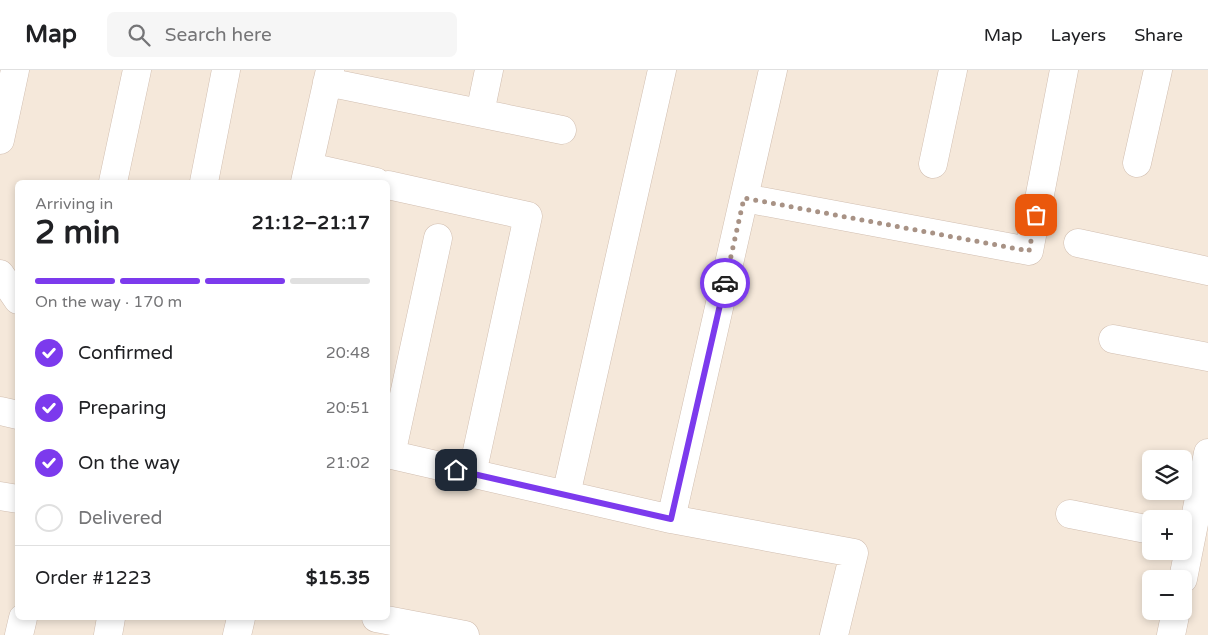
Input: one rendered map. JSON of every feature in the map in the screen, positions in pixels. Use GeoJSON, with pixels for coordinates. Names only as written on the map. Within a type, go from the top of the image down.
{"type":"FeatureCollection","features":[{"type":"Feature","properties":{"kind":"street"},"geometry":{"type":"LineString","coordinates":[[0,140],[15,70]]}},
{"type":"Feature","properties":{"kind":"street"},"geometry":{"type":"LineString","coordinates":[[113,180],[137,70]]}},
{"type":"Feature","properties":{"kind":"street"},"geometry":{"type":"LineString","coordinates":[[204,180],[226,70]]}},
{"type":"Feature","properties":{"kind":"street"},"geometry":{"type":"LineString","coordinates":[[480,113],[489,70]]}},
{"type":"Feature","properties":{"kind":"street"},"geometry":{"type":"LineString","coordinates":[[566,495],[662,70]]}},
{"type":"Feature","properties":{"kind":"street"},"geometry":{"type":"LineString","coordinates":[[671,519],[773,70]]}},
{"type":"Feature","properties":{"kind":"street"},"geometry":{"type":"LineString","coordinates":[[933,164],[953,70]]}},
{"type":"Feature","properties":{"kind":"street"},"geometry":{"type":"LineString","coordinates":[[744,198],[1029,251],[1064,70]]}},
{"type":"Feature","properties":{"kind":"street"},"geometry":{"type":"LineString","coordinates":[[1137,163],[1158,70]]}},
{"type":"Feature","properties":{"kind":"street"},"geometry":{"type":"LineString","coordinates":[[351,180],[307,175],[329,76],[480,113],[562,130]]}},
{"type":"Feature","properties":{"kind":"street"},"geometry":{"type":"LineString","coordinates":[[390,186],[528,216],[472,474]]}},
{"type":"Feature","properties":{"kind":"street"},"geometry":{"type":"LineString","coordinates":[[390,451],[438,238]]}},
{"type":"Feature","properties":{"kind":"street"},"geometry":{"type":"LineString","coordinates":[[1078,243],[1208,271]]}},
{"type":"Feature","properties":{"kind":"street"},"geometry":{"type":"LineString","coordinates":[[1,277],[15,296]]}},
{"type":"Feature","properties":{"kind":"street"},"geometry":{"type":"LineString","coordinates":[[1113,340],[1208,357]]}},
{"type":"Feature","properties":{"kind":"street"},"geometry":{"type":"LineString","coordinates":[[0,411],[15,414]]}},
{"type":"Feature","properties":{"kind":"street"},"geometry":{"type":"LineString","coordinates":[[1192,517],[1208,454]]}},
{"type":"Feature","properties":{"kind":"street"},"geometry":{"type":"LineString","coordinates":[[390,455],[671,519],[854,553],[834,635]]}},
{"type":"Feature","properties":{"kind":"street"},"geometry":{"type":"LineString","coordinates":[[0,496],[15,499]]}},
{"type":"Feature","properties":{"kind":"street"},"geometry":{"type":"LineString","coordinates":[[1070,514],[1142,528]]}},
{"type":"Feature","properties":{"kind":"street"},"geometry":{"type":"LineString","coordinates":[[19,635],[23,620]]}},
{"type":"Feature","properties":{"kind":"street"},"geometry":{"type":"LineString","coordinates":[[108,635],[111,620]]}},
{"type":"Feature","properties":{"kind":"street"},"geometry":{"type":"LineString","coordinates":[[237,635],[241,620]]}},
{"type":"Feature","properties":{"kind":"street"},"geometry":{"type":"LineString","coordinates":[[386,620],[465,635]]}},
{"type":"Feature","properties":{"kind":"street"},"geometry":{"type":"LineString","coordinates":[[1171,635],[1174,620]]}},
{"type":"Feature","properties":{"kind":"shaded area"},"geometry":{"type":"Polygon","coordinates":[[[0,70],[1208,70],[1208,635],[0,635],[0,70]]]}},
{"type":"Feature","properties":{"kind":"way so far"},"geometry":{"type":"LineString","coordinates":[[725,283],[744,198],[1029,251],[1036,215]]}},
{"type":"Feature","properties":{"kind":"route"},"geometry":{"type":"LineString","coordinates":[[456,470],[671,519],[725,283]]}}]}
